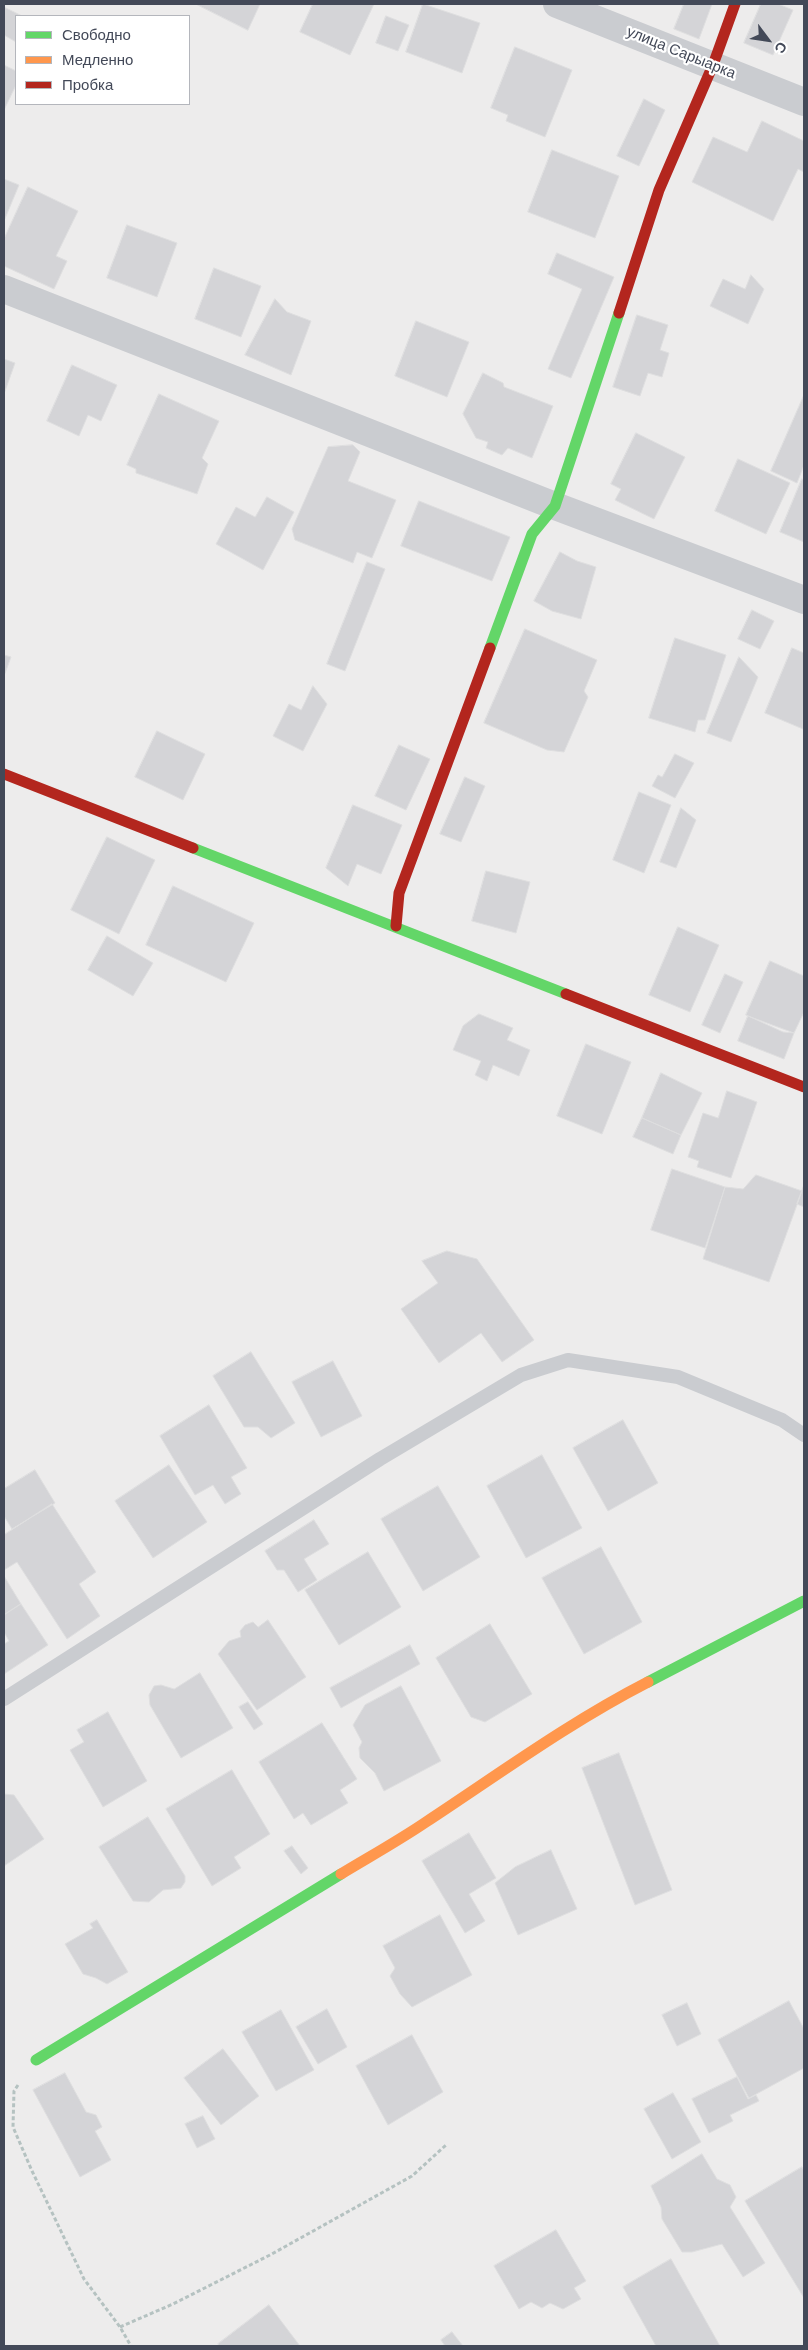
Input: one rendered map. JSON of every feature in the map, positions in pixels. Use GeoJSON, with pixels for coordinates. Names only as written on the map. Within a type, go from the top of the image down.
{"type":"FeatureCollection","features":[{"type":"Feature","properties":{"kind":"street","name":"улица Сарыарка"},"geometry":{"type":"LineString","coordinates":[[557,4],[804,102]]}},
{"type":"Feature","properties":{"kind":"street"},"geometry":{"type":"LineString","coordinates":[[396,926],[399,893],[528,543],[532,534],[555,506],[659,190],[713,65],[735,4]]}},
{"type":"Feature","properties":{"kind":"street"},"geometry":{"type":"LineString","coordinates":[[4,289],[555,506],[804,600]]}},
{"type":"Feature","properties":{"kind":"street"},"geometry":{"type":"LineString","coordinates":[[4,774],[804,1087]]}},
{"type":"Feature","properties":{"kind":"street"},"geometry":{"type":"LineString","coordinates":[[36,2060],[424,1823],[514,1762],[615,1699],[804,1601]]}},
{"type":"Feature","properties":{"kind":"lane"},"geometry":{"type":"LineString","coordinates":[[4,1699],[380,1459],[521,1375],[568,1360],[678,1377],[782,1420],[804,1435]]}},
{"type":"Feature","properties":{"kind":"path"},"geometry":{"type":"LineString","coordinates":[[36,2060],[14,2091],[14,2127],[32,2171],[84,2279],[120,2327],[131,2346]]}},
{"type":"Feature","properties":{"kind":"path"},"geometry":{"type":"LineString","coordinates":[[120,2327],[173,2304],[270,2255],[412,2176],[446,2145]]}},
{"type":"Feature","properties":{"kind":"building"},"geometry":{"type":"Polygon","coordinates":[[[196,4],[260,4],[248,30],[196,4]]]}},
{"type":"Feature","properties":{"kind":"building"},"geometry":{"type":"Polygon","coordinates":[[[313,4],[374,4],[350,55],[300,32],[313,4]]]}},
{"type":"Feature","properties":{"kind":"building"},"geometry":{"type":"Polygon","coordinates":[[[423,4],[480,23],[462,73],[406,52],[423,4]]]}},
{"type":"Feature","properties":{"kind":"building"},"geometry":{"type":"Polygon","coordinates":[[[684,4],[712,4],[699,39],[674,29],[684,4]]]}},
{"type":"Feature","properties":{"kind":"building"},"geometry":{"type":"Polygon","coordinates":[[[761,4],[778,4],[793,10],[773,55],[744,43],[761,4]]]}},
{"type":"Feature","properties":{"kind":"building"},"geometry":{"type":"Polygon","coordinates":[[[4,7],[20,15],[15,15],[15,41],[4,35],[4,7]]]}},
{"type":"Feature","properties":{"kind":"building"},"geometry":{"type":"Polygon","coordinates":[[[386,16],[409,25],[398,51],[376,43],[386,16]]]}},
{"type":"Feature","properties":{"kind":"building"},"geometry":{"type":"Polygon","coordinates":[[[515,47],[572,70],[545,137],[506,121],[508,115],[491,108],[515,47]]]}},
{"type":"Feature","properties":{"kind":"building"},"geometry":{"type":"Polygon","coordinates":[[[4,65],[15,70],[15,87],[4,110],[4,65]]]}},
{"type":"Feature","properties":{"kind":"building"},"geometry":{"type":"Polygon","coordinates":[[[644,99],[665,110],[639,166],[617,156],[644,99]]]}},
{"type":"Feature","properties":{"kind":"building"},"geometry":{"type":"Polygon","coordinates":[[[762,121],[804,141],[804,172],[798,169],[773,221],[692,182],[713,137],[747,152],[762,121]]]}},
{"type":"Feature","properties":{"kind":"building"},"geometry":{"type":"Polygon","coordinates":[[[552,150],[619,176],[595,238],[528,212],[552,150]]]}},
{"type":"Feature","properties":{"kind":"building"},"geometry":{"type":"Polygon","coordinates":[[[4,179],[19,185],[4,221],[4,179]]]}},
{"type":"Feature","properties":{"kind":"building"},"geometry":{"type":"Polygon","coordinates":[[[28,187],[78,211],[56,256],[67,261],[54,289],[4,266],[4,239],[28,187]]]}},
{"type":"Feature","properties":{"kind":"building"},"geometry":{"type":"Polygon","coordinates":[[[127,225],[177,243],[157,297],[107,278],[127,225]]]}},
{"type":"Feature","properties":{"kind":"building"},"geometry":{"type":"Polygon","coordinates":[[[557,253],[614,277],[571,378],[548,369],[582,289],[548,274],[557,253]]]}},
{"type":"Feature","properties":{"kind":"building"},"geometry":{"type":"Polygon","coordinates":[[[214,268],[261,286],[241,337],[195,319],[214,268]]]}},
{"type":"Feature","properties":{"kind":"building"},"geometry":{"type":"Polygon","coordinates":[[[751,275],[764,289],[748,324],[710,306],[723,279],[745,289],[751,275]]]}},
{"type":"Feature","properties":{"kind":"building"},"geometry":{"type":"Polygon","coordinates":[[[275,299],[287,312],[311,321],[291,375],[245,355],[275,299]]]}},
{"type":"Feature","properties":{"kind":"building"},"geometry":{"type":"Polygon","coordinates":[[[637,315],[668,325],[660,350],[669,353],[662,377],[648,373],[640,396],[613,387],[637,315]]]}},
{"type":"Feature","properties":{"kind":"building"},"geometry":{"type":"Polygon","coordinates":[[[416,321],[469,342],[447,397],[395,376],[416,321]]]}},
{"type":"Feature","properties":{"kind":"building"},"geometry":{"type":"Polygon","coordinates":[[[4,359],[15,363],[4,394],[4,359]]]}},
{"type":"Feature","properties":{"kind":"building"},"geometry":{"type":"Polygon","coordinates":[[[72,365],[117,385],[101,421],[88,415],[79,436],[47,421],[72,365]]]}},
{"type":"Feature","properties":{"kind":"building"},"geometry":{"type":"Polygon","coordinates":[[[483,373],[503,383],[504,387],[553,406],[532,458],[508,448],[502,455],[486,448],[488,442],[476,438],[463,414],[483,373]]]}},
{"type":"Feature","properties":{"kind":"building"},"geometry":{"type":"Polygon","coordinates":[[[159,394],[219,421],[202,458],[208,464],[197,494],[136,473],[136,469],[127,465],[159,394]]]}},
{"type":"Feature","properties":{"kind":"building"},"geometry":{"type":"Polygon","coordinates":[[[804,395],[804,465],[797,483],[771,471],[804,395]]]}},
{"type":"Feature","properties":{"kind":"building"},"geometry":{"type":"Polygon","coordinates":[[[636,433],[685,457],[654,519],[615,500],[621,489],[611,484],[636,433]]]}},
{"type":"Feature","properties":{"kind":"building"},"geometry":{"type":"Polygon","coordinates":[[[353,445],[360,452],[348,481],[396,500],[372,558],[357,552],[353,563],[295,540],[292,529],[328,447],[353,445]]]}},
{"type":"Feature","properties":{"kind":"building"},"geometry":{"type":"Polygon","coordinates":[[[738,459],[790,483],[766,534],[715,511],[738,459]]]}},
{"type":"Feature","properties":{"kind":"building"},"geometry":{"type":"Polygon","coordinates":[[[802,479],[804,480],[804,542],[780,532],[802,479]]]}},
{"type":"Feature","properties":{"kind":"building"},"geometry":{"type":"Polygon","coordinates":[[[267,497],[294,512],[263,570],[216,544],[236,507],[255,517],[267,497]]]}},
{"type":"Feature","properties":{"kind":"building"},"geometry":{"type":"Polygon","coordinates":[[[419,501],[510,537],[492,581],[401,546],[419,501]]]}},
{"type":"Feature","properties":{"kind":"building"},"geometry":{"type":"Polygon","coordinates":[[[560,552],[577,561],[596,567],[581,619],[552,611],[534,601],[560,552]]]}},
{"type":"Feature","properties":{"kind":"building"},"geometry":{"type":"Polygon","coordinates":[[[367,562],[385,569],[345,671],[327,664],[367,562]]]}},
{"type":"Feature","properties":{"kind":"building"},"geometry":{"type":"Polygon","coordinates":[[[752,610],[774,621],[760,649],[738,639],[752,610]]]}},
{"type":"Feature","properties":{"kind":"building"},"geometry":{"type":"Polygon","coordinates":[[[525,629],[597,660],[584,691],[588,697],[564,752],[547,750],[484,723],[525,629]]]}},
{"type":"Feature","properties":{"kind":"building"},"geometry":{"type":"Polygon","coordinates":[[[675,638],[726,655],[705,720],[698,720],[695,732],[649,718],[675,638]]]}},
{"type":"Feature","properties":{"kind":"building"},"geometry":{"type":"Polygon","coordinates":[[[792,648],[804,653],[803,729],[765,713],[792,648]]]}},
{"type":"Feature","properties":{"kind":"building"},"geometry":{"type":"Polygon","coordinates":[[[4,655],[11,657],[4,676],[4,655]]]}},
{"type":"Feature","properties":{"kind":"building"},"geometry":{"type":"Polygon","coordinates":[[[739,657],[758,677],[731,742],[707,733],[739,657]]]}},
{"type":"Feature","properties":{"kind":"building"},"geometry":{"type":"Polygon","coordinates":[[[313,686],[327,704],[303,751],[273,736],[289,704],[301,710],[313,686]]]}},
{"type":"Feature","properties":{"kind":"building"},"geometry":{"type":"Polygon","coordinates":[[[157,731],[205,754],[183,800],[135,777],[157,731]]]}},
{"type":"Feature","properties":{"kind":"building"},"geometry":{"type":"Polygon","coordinates":[[[399,745],[430,759],[406,810],[375,796],[399,745]]]}},
{"type":"Feature","properties":{"kind":"building"},"geometry":{"type":"Polygon","coordinates":[[[675,754],[694,763],[675,798],[652,786],[658,775],[662,777],[675,754]]]}},
{"type":"Feature","properties":{"kind":"building"},"geometry":{"type":"Polygon","coordinates":[[[465,777],[485,786],[461,842],[440,834],[465,777]]]}},
{"type":"Feature","properties":{"kind":"building"},"geometry":{"type":"Polygon","coordinates":[[[639,792],[671,805],[644,873],[613,860],[639,792]]]}},
{"type":"Feature","properties":{"kind":"building"},"geometry":{"type":"Polygon","coordinates":[[[353,805],[402,825],[381,874],[357,864],[348,886],[326,868],[353,805]]]}},
{"type":"Feature","properties":{"kind":"building"},"geometry":{"type":"Polygon","coordinates":[[[681,808],[696,820],[676,868],[660,862],[681,808]]]}},
{"type":"Feature","properties":{"kind":"building"},"geometry":{"type":"Polygon","coordinates":[[[107,837],[155,860],[119,934],[71,910],[107,837]]]}},
{"type":"Feature","properties":{"kind":"building"},"geometry":{"type":"Polygon","coordinates":[[[486,871],[530,882],[516,933],[472,921],[486,871]]]}},
{"type":"Feature","properties":{"kind":"building"},"geometry":{"type":"Polygon","coordinates":[[[173,886],[254,923],[226,982],[146,945],[173,886]]]}},
{"type":"Feature","properties":{"kind":"building"},"geometry":{"type":"Polygon","coordinates":[[[678,927],[719,945],[690,1012],[649,995],[678,927]]]}},
{"type":"Feature","properties":{"kind":"building"},"geometry":{"type":"Polygon","coordinates":[[[107,936],[153,963],[133,996],[88,970],[107,936]]]}},
{"type":"Feature","properties":{"kind":"building"},"geometry":{"type":"Polygon","coordinates":[[[770,961],[804,976],[804,1012],[794,1033],[783,1032],[746,1015],[770,961]]]}},
{"type":"Feature","properties":{"kind":"building"},"geometry":{"type":"Polygon","coordinates":[[[725,974],[743,982],[720,1033],[702,1025],[725,974]]]}},
{"type":"Feature","properties":{"kind":"building"},"geometry":{"type":"Polygon","coordinates":[[[479,1014],[513,1028],[507,1040],[530,1050],[519,1076],[493,1065],[487,1081],[475,1075],[481,1061],[453,1050],[463,1026],[479,1014]]]}},
{"type":"Feature","properties":{"kind":"building"},"geometry":{"type":"Polygon","coordinates":[[[748,1016],[794,1033],[784,1059],[738,1041],[748,1016]]]}},
{"type":"Feature","properties":{"kind":"building"},"geometry":{"type":"Polygon","coordinates":[[[586,1044],[631,1062],[602,1134],[557,1116],[586,1044]]]}},
{"type":"Feature","properties":{"kind":"building"},"geometry":{"type":"Polygon","coordinates":[[[661,1073],[702,1093],[681,1135],[642,1118],[661,1073]]]}},
{"type":"Feature","properties":{"kind":"building"},"geometry":{"type":"Polygon","coordinates":[[[727,1091],[757,1102],[731,1178],[697,1167],[699,1161],[688,1157],[703,1113],[718,1118],[727,1091]]]}},
{"type":"Feature","properties":{"kind":"building"},"geometry":{"type":"Polygon","coordinates":[[[642,1118],[681,1135],[673,1154],[633,1137],[642,1118]]]}},
{"type":"Feature","properties":{"kind":"building"},"geometry":{"type":"Polygon","coordinates":[[[672,1169],[725,1187],[705,1248],[651,1230],[672,1169]]]}},
{"type":"Feature","properties":{"kind":"building"},"geometry":{"type":"Polygon","coordinates":[[[756,1175],[802,1191],[769,1282],[703,1259],[725,1187],[743,1189],[756,1175]]]}},
{"type":"Feature","properties":{"kind":"building"},"geometry":{"type":"Polygon","coordinates":[[[804,1185],[804,1207],[797,1204],[804,1185]]]}},
{"type":"Feature","properties":{"kind":"building"},"geometry":{"type":"Polygon","coordinates":[[[447,1251],[477,1259],[534,1340],[502,1362],[481,1333],[439,1363],[401,1309],[438,1283],[422,1261],[447,1251]]]}},
{"type":"Feature","properties":{"kind":"building"},"geometry":{"type":"Polygon","coordinates":[[[251,1352],[295,1423],[271,1438],[258,1427],[244,1427],[213,1376],[251,1352]]]}},
{"type":"Feature","properties":{"kind":"building"},"geometry":{"type":"Polygon","coordinates":[[[333,1361],[362,1416],[321,1437],[292,1382],[333,1361]]]}},
{"type":"Feature","properties":{"kind":"building"},"geometry":{"type":"Polygon","coordinates":[[[209,1405],[247,1468],[231,1477],[241,1494],[225,1504],[213,1485],[195,1495],[160,1436],[209,1405]]]}},
{"type":"Feature","properties":{"kind":"building"},"geometry":{"type":"Polygon","coordinates":[[[623,1420],[658,1483],[608,1511],[573,1448],[623,1420]]]}},
{"type":"Feature","properties":{"kind":"building"},"geometry":{"type":"Polygon","coordinates":[[[542,1455],[582,1528],[526,1558],[487,1486],[542,1455]]]}},
{"type":"Feature","properties":{"kind":"building"},"geometry":{"type":"Polygon","coordinates":[[[169,1465],[207,1522],[153,1558],[115,1501],[169,1465]]]}},
{"type":"Feature","properties":{"kind":"building"},"geometry":{"type":"Polygon","coordinates":[[[35,1470],[55,1503],[12,1529],[4,1516],[4,1489],[35,1470]]]}},
{"type":"Feature","properties":{"kind":"building"},"geometry":{"type":"Polygon","coordinates":[[[438,1486],[480,1557],[423,1591],[381,1519],[438,1486]]]}},
{"type":"Feature","properties":{"kind":"building"},"geometry":{"type":"Polygon","coordinates":[[[52,1504],[96,1572],[79,1584],[100,1616],[67,1639],[17,1562],[4,1570],[4,1535],[52,1504]]]}},
{"type":"Feature","properties":{"kind":"building"},"geometry":{"type":"Polygon","coordinates":[[[314,1520],[329,1544],[304,1559],[317,1580],[298,1592],[284,1570],[277,1570],[265,1551],[314,1520]]]}},
{"type":"Feature","properties":{"kind":"building"},"geometry":{"type":"Polygon","coordinates":[[[601,1547],[642,1622],[584,1654],[542,1578],[601,1547]]]}},
{"type":"Feature","properties":{"kind":"building"},"geometry":{"type":"Polygon","coordinates":[[[368,1552],[401,1607],[339,1645],[305,1590],[368,1552]]]}},
{"type":"Feature","properties":{"kind":"building"},"geometry":{"type":"Polygon","coordinates":[[[4,1576],[21,1604],[4,1615],[4,1576]]]}},
{"type":"Feature","properties":{"kind":"building"},"geometry":{"type":"Polygon","coordinates":[[[21,1604],[48,1645],[4,1674],[4,1644],[9,1641],[4,1632],[4,1615],[21,1604]]]}},
{"type":"Feature","properties":{"kind":"building"},"geometry":{"type":"Polygon","coordinates":[[[268,1620],[306,1677],[257,1710],[218,1654],[229,1641],[241,1637],[240,1631],[245,1625],[253,1622],[258,1627],[268,1620]]]}},
{"type":"Feature","properties":{"kind":"building"},"geometry":{"type":"Polygon","coordinates":[[[490,1624],[532,1694],[485,1722],[471,1717],[436,1658],[490,1624]]]}},
{"type":"Feature","properties":{"kind":"building"},"geometry":{"type":"Polygon","coordinates":[[[410,1645],[420,1664],[341,1708],[330,1688],[410,1645]]]}},
{"type":"Feature","properties":{"kind":"building"},"geometry":{"type":"Polygon","coordinates":[[[200,1673],[233,1728],[181,1758],[150,1705],[149,1695],[154,1686],[161,1685],[174,1689],[200,1673]]]}},
{"type":"Feature","properties":{"kind":"building"},"geometry":{"type":"Polygon","coordinates":[[[401,1686],[441,1761],[384,1791],[375,1773],[360,1758],[359,1748],[362,1742],[353,1725],[365,1705],[401,1686]]]}},
{"type":"Feature","properties":{"kind":"building"},"geometry":{"type":"Polygon","coordinates":[[[248,1702],[263,1724],[254,1730],[239,1707],[248,1702]]]}},
{"type":"Feature","properties":{"kind":"building"},"geometry":{"type":"Polygon","coordinates":[[[108,1712],[147,1781],[103,1807],[70,1750],[84,1742],[77,1730],[108,1712]]]}},
{"type":"Feature","properties":{"kind":"building"},"geometry":{"type":"Polygon","coordinates":[[[322,1723],[357,1779],[340,1790],[348,1803],[311,1825],[303,1813],[294,1819],[259,1762],[322,1723]]]}},
{"type":"Feature","properties":{"kind":"building"},"geometry":{"type":"Polygon","coordinates":[[[619,1753],[672,1890],[635,1905],[582,1768],[619,1753]]]}},
{"type":"Feature","properties":{"kind":"building"},"geometry":{"type":"Polygon","coordinates":[[[232,1770],[270,1834],[234,1857],[241,1868],[212,1886],[166,1809],[232,1770]]]}},
{"type":"Feature","properties":{"kind":"building"},"geometry":{"type":"Polygon","coordinates":[[[4,1794],[14,1795],[44,1839],[4,1866],[4,1794]]]}},
{"type":"Feature","properties":{"kind":"building"},"geometry":{"type":"Polygon","coordinates":[[[148,1817],[185,1876],[185,1882],[181,1888],[163,1890],[149,1902],[133,1901],[99,1847],[148,1817]]]}},
{"type":"Feature","properties":{"kind":"building"},"geometry":{"type":"Polygon","coordinates":[[[469,1833],[496,1878],[469,1894],[485,1921],[465,1933],[422,1861],[469,1833]]]}},
{"type":"Feature","properties":{"kind":"building"},"geometry":{"type":"Polygon","coordinates":[[[292,1846],[308,1868],[301,1874],[284,1851],[292,1846]]]}},
{"type":"Feature","properties":{"kind":"building"},"geometry":{"type":"Polygon","coordinates":[[[551,1850],[577,1909],[518,1935],[495,1883],[515,1867],[551,1850]]]}},
{"type":"Feature","properties":{"kind":"building"},"geometry":{"type":"Polygon","coordinates":[[[440,1915],[472,1975],[412,2007],[400,1994],[390,1976],[395,1968],[383,1946],[440,1915]]]}},
{"type":"Feature","properties":{"kind":"building"},"geometry":{"type":"Polygon","coordinates":[[[97,1920],[128,1972],[107,1984],[83,1974],[65,1944],[93,1928],[90,1924],[97,1920]]]}},
{"type":"Feature","properties":{"kind":"building"},"geometry":{"type":"Polygon","coordinates":[[[789,2001],[804,2029],[804,2068],[749,2098],[718,2040],[789,2001]]]}},
{"type":"Feature","properties":{"kind":"building"},"geometry":{"type":"Polygon","coordinates":[[[687,2003],[701,2034],[677,2046],[662,2015],[687,2003]]]}},
{"type":"Feature","properties":{"kind":"building"},"geometry":{"type":"Polygon","coordinates":[[[327,2009],[347,2047],[318,2064],[296,2027],[327,2009]]]}},
{"type":"Feature","properties":{"kind":"building"},"geometry":{"type":"Polygon","coordinates":[[[281,2010],[314,2070],[276,2091],[242,2032],[281,2010]]]}},
{"type":"Feature","properties":{"kind":"building"},"geometry":{"type":"Polygon","coordinates":[[[412,2035],[443,2092],[388,2125],[356,2066],[412,2035]]]}},
{"type":"Feature","properties":{"kind":"building"},"geometry":{"type":"Polygon","coordinates":[[[223,2049],[259,2096],[221,2125],[184,2078],[223,2049]]]}},
{"type":"Feature","properties":{"kind":"building"},"geometry":{"type":"Polygon","coordinates":[[[65,2073],[86,2112],[96,2115],[102,2127],[95,2131],[111,2160],[80,2177],[33,2090],[65,2073]]]}},
{"type":"Feature","properties":{"kind":"building"},"geometry":{"type":"Polygon","coordinates":[[[737,2077],[748,2099],[756,2095],[759,2101],[730,2115],[733,2121],[709,2133],[692,2099],[737,2077]]]}},
{"type":"Feature","properties":{"kind":"building"},"geometry":{"type":"Polygon","coordinates":[[[673,2093],[701,2142],[672,2159],[644,2109],[673,2093]]]}},
{"type":"Feature","properties":{"kind":"building"},"geometry":{"type":"Polygon","coordinates":[[[203,2116],[215,2139],[197,2148],[185,2124],[203,2116]]]}},
{"type":"Feature","properties":{"kind":"building"},"geometry":{"type":"Polygon","coordinates":[[[702,2154],[717,2179],[730,2185],[736,2197],[730,2207],[765,2263],[743,2277],[722,2244],[692,2252],[682,2252],[662,2219],[661,2207],[651,2186],[702,2154]]]}},
{"type":"Feature","properties":{"kind":"building"},"geometry":{"type":"Polygon","coordinates":[[[802,2167],[804,2171],[804,2298],[745,2201],[802,2167]]]}},
{"type":"Feature","properties":{"kind":"building"},"geometry":{"type":"Polygon","coordinates":[[[556,2230],[586,2281],[574,2288],[581,2299],[563,2309],[550,2303],[542,2308],[531,2302],[519,2309],[494,2266],[556,2230]]]}},
{"type":"Feature","properties":{"kind":"building"},"geometry":{"type":"Polygon","coordinates":[[[671,2259],[720,2346],[656,2346],[623,2287],[671,2259]]]}},
{"type":"Feature","properties":{"kind":"building"},"geometry":{"type":"Polygon","coordinates":[[[269,2305],[300,2346],[219,2346],[218,2344],[269,2305]]]}},
{"type":"Feature","properties":{"kind":"building"},"geometry":{"type":"Polygon","coordinates":[[[452,2332],[463,2346],[445,2346],[441,2340],[452,2332]]]}},
{"type":"Feature","properties":{"kind":"traffic: fast"},"geometry":{"type":"LineString","coordinates":[[490,648],[532,534],[555,506],[619,313]]}},
{"type":"Feature","properties":{"kind":"traffic: fast"},"geometry":{"type":"LineString","coordinates":[[193,848],[566,994]]}},
{"type":"Feature","properties":{"kind":"traffic: fast"},"geometry":{"type":"LineString","coordinates":[[648,1682],[804,1601]]}},
{"type":"Feature","properties":{"kind":"traffic: fast"},"geometry":{"type":"LineString","coordinates":[[36,2060],[341,1874]]}},
{"type":"Feature","properties":{"kind":"traffic: slow"},"geometry":{"type":"LineString","coordinates":[[341,1874],[415,1829],[563,1731],[648,1682]]}},
{"type":"Feature","properties":{"kind":"traffic: jam"},"geometry":{"type":"LineString","coordinates":[[619,313],[659,190],[713,65],[735,4]]}},
{"type":"Feature","properties":{"kind":"traffic: jam"},"geometry":{"type":"LineString","coordinates":[[396,926],[399,893],[490,648]]}},
{"type":"Feature","properties":{"kind":"traffic: jam"},"geometry":{"type":"LineString","coordinates":[[4,774],[193,848]]}},
{"type":"Feature","properties":{"kind":"traffic: jam"},"geometry":{"type":"LineString","coordinates":[[566,994],[804,1087]]}}]}
